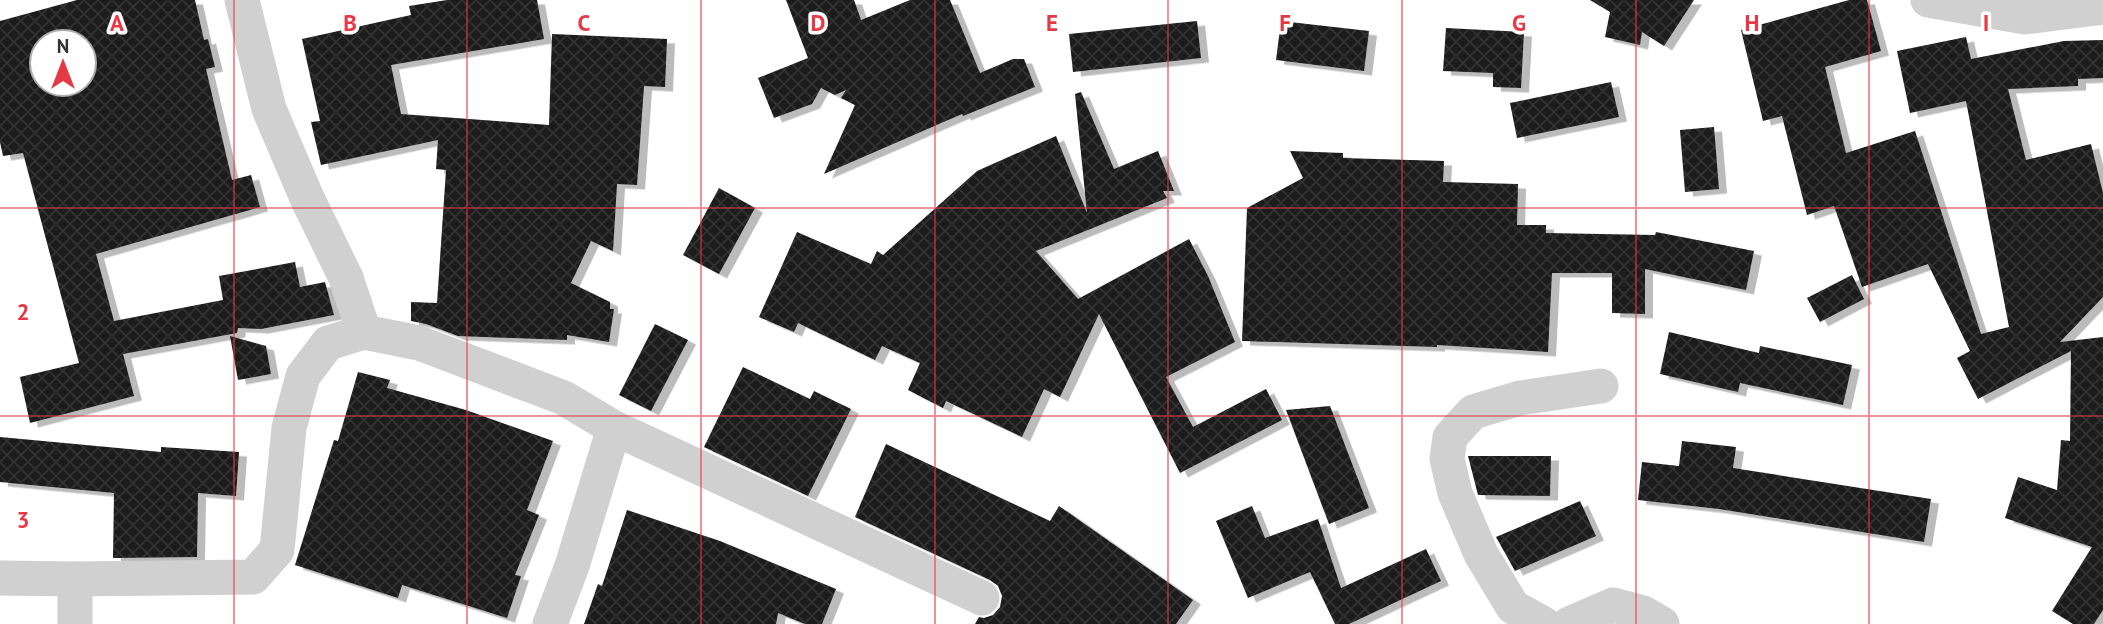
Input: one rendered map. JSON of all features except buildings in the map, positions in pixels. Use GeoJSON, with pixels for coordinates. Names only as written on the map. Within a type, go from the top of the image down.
{"type":"FeatureCollection","features":[{"type":"Feature","properties":{"kind":"street"},"geometry":{"type":"LineString","coordinates":[[242,0],[269,108],[307,198],[346,278],[364,332]]}},
{"type":"Feature","properties":{"kind":"street"},"geometry":{"type":"LineString","coordinates":[[1928,0],[2025,17],[2103,7]]}},
{"type":"Feature","properties":{"kind":"street"},"geometry":{"type":"LineString","coordinates":[[0,578],[253,577],[277,550],[289,428],[303,376],[328,343],[364,332],[419,343],[564,398],[614,428],[982,598]]}},
{"type":"Feature","properties":{"kind":"street"},"geometry":{"type":"LineString","coordinates":[[1544,624],[1513,607],[1481,554],[1455,493],[1447,459],[1450,438],[1473,412],[1520,398],[1601,386]]}},
{"type":"Feature","properties":{"kind":"street"},"geometry":{"type":"LineString","coordinates":[[550,624],[572,566],[614,428]]}},
{"type":"Feature","properties":{"kind":"street"},"geometry":{"type":"LineString","coordinates":[[75,579],[75,624]]}},
{"type":"Feature","properties":{"kind":"street"},"geometry":{"type":"LineString","coordinates":[[1569,624],[1613,605],[1643,613],[1662,624]]}}]}
